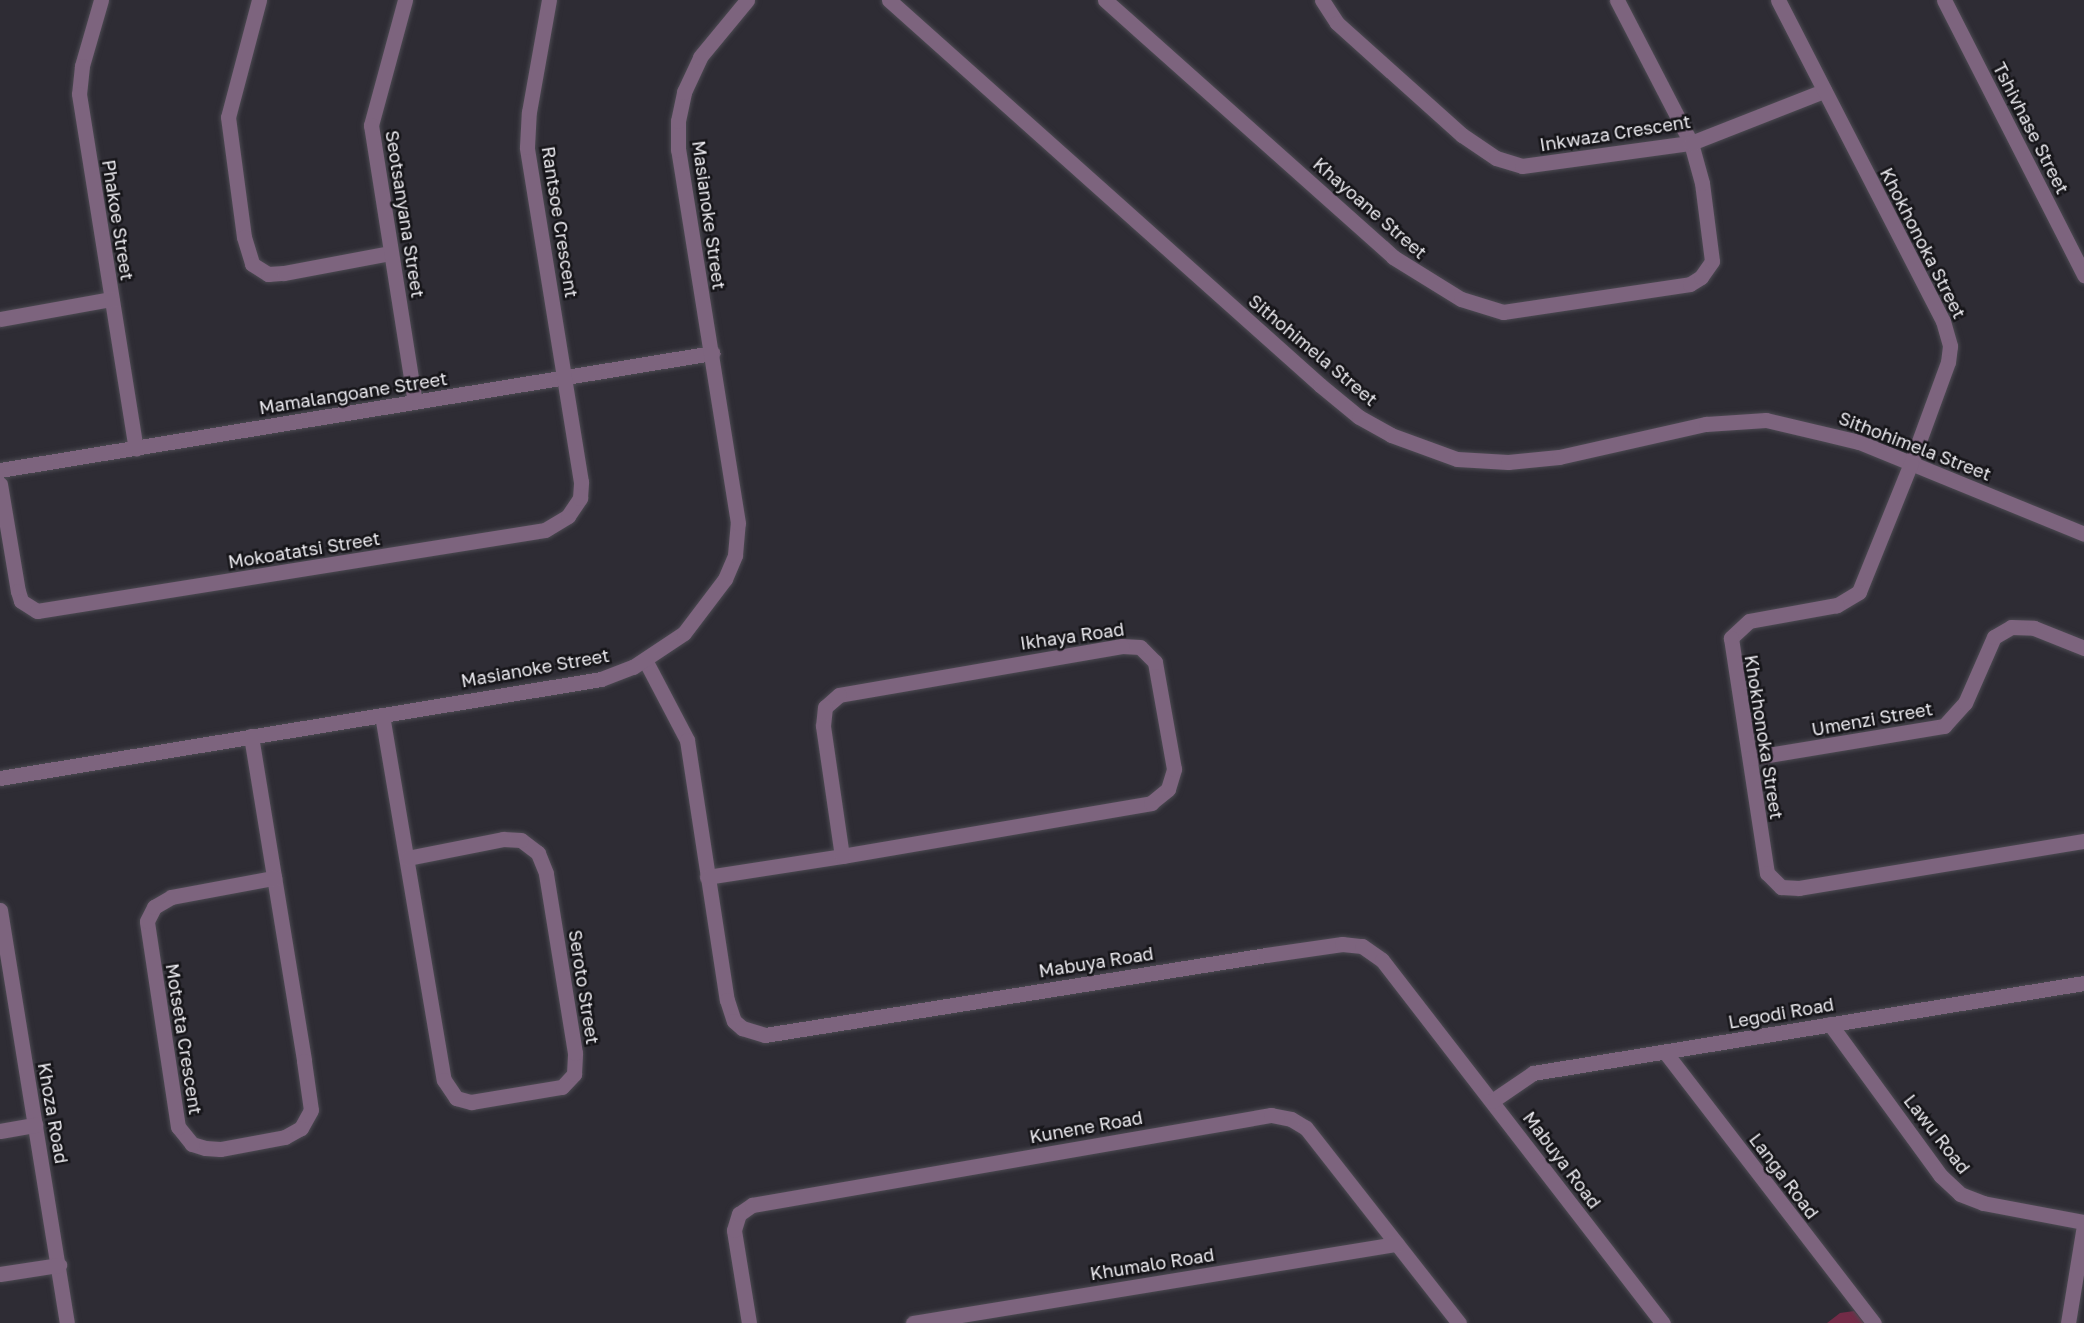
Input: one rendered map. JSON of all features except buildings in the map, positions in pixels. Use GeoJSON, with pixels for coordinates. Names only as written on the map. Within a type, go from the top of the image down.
{"type":"FeatureCollection","features":[{"type":"Feature","properties":{"kind":"street","name":"Phakoe Street"},"geometry":{"type":"LineString","coordinates":[[101,0],[81,66],[79,94],[136,448]]}},
{"type":"Feature","properties":{"kind":"street"},"geometry":{"type":"LineString","coordinates":[[259,0],[228,117],[244,237],[252,264],[268,274],[284,273],[390,253]]}},
{"type":"Feature","properties":{"kind":"street","name":"Seotsanyana Street"},"geometry":{"type":"LineString","coordinates":[[405,0],[371,125],[415,402]]}},
{"type":"Feature","properties":{"kind":"street","name":"Rantsoe Crescent"},"geometry":{"type":"LineString","coordinates":[[549,0],[529,112],[527,147],[567,378]]}},
{"type":"Feature","properties":{"kind":"street","name":"Masianoke Street"},"geometry":{"type":"LineString","coordinates":[[0,778],[601,679],[645,660],[684,633],[708,607],[735,555],[738,523],[678,150],[678,121],[684,92],[700,57],[747,0]]}},
{"type":"Feature","properties":{"kind":"street","name":"Sithohimela Street"},"geometry":{"type":"LineString","coordinates":[[889,0],[1320,385],[1359,417],[1391,435],[1458,459],[1508,462],[1559,457],[1706,424],[1766,420],[1832,433],[2084,534]]}},
{"type":"Feature","properties":{"kind":"street","name":"Khayoane Street"},"geometry":{"type":"LineString","coordinates":[[1105,0],[1393,257],[1435,285],[1493,312],[1679,286],[1701,277],[1713,255],[1702,183],[1691,143],[1617,0]]}},
{"type":"Feature","properties":{"kind":"street","name":"Inkwaza Crescent"},"geometry":{"type":"LineString","coordinates":[[1322,0],[1337,23],[1462,135],[1496,158],[1537,166],[1691,143],[1824,91]]}},
{"type":"Feature","properties":{"kind":"street","name":"Khokhonoka Street"},"geometry":{"type":"LineString","coordinates":[[1778,0],[1948,336],[1948,362],[1911,463],[1859,592],[1837,606],[1749,621],[1731,638],[1765,866],[1771,879],[1786,888],[2084,841]]}},
{"type":"Feature","properties":{"kind":"street","name":"Tshivhase Street"},"geometry":{"type":"LineString","coordinates":[[1944,0],[2084,275]]}},
{"type":"Feature","properties":{"kind":"street"},"geometry":{"type":"LineString","coordinates":[[0,319],[111,299]]}},
{"type":"Feature","properties":{"kind":"street","name":"Mamalangoane Street"},"geometry":{"type":"LineString","coordinates":[[0,470],[712,353]]}},
{"type":"Feature","properties":{"kind":"street","name":"Mokoatatsi Street"},"geometry":{"type":"LineString","coordinates":[[0,484],[18,591],[21,601],[37,611],[545,530],[568,516],[580,498],[567,378]]}},
{"type":"Feature","properties":{"kind":"street","name":"Umenzi Street"},"geometry":{"type":"LineString","coordinates":[[1750,758],[1944,726],[1965,703],[1994,637],[2012,627],[2034,628],[2084,648]]}},
{"type":"Feature","properties":{"kind":"street","name":"Ikhaya Road"},"geometry":{"type":"LineString","coordinates":[[707,877],[842,856],[1144,805],[1158,799],[1171,784],[1174,769],[1155,662],[1140,647],[1122,646],[839,694],[825,707],[823,726],[842,856]]}},
{"type":"Feature","properties":{"kind":"street","name":"Mabuya Road"},"geometry":{"type":"LineString","coordinates":[[645,660],[687,740],[729,1011],[735,1021],[753,1033],[779,1033],[1353,945],[1382,960],[1664,1323]]}},
{"type":"Feature","properties":{"kind":"street","name":"Seroto Street"},"geometry":{"type":"LineString","coordinates":[[382,715],[408,858],[441,1067],[450,1092],[471,1102],[562,1087],[573,1074],[575,1053],[546,873],[538,853],[521,840],[503,839],[408,858]]}},
{"type":"Feature","properties":{"kind":"street"},"geometry":{"type":"LineString","coordinates":[[251,736],[274,878]]}},
{"type":"Feature","properties":{"kind":"street","name":"Motseta Crescent"},"geometry":{"type":"LineString","coordinates":[[274,878],[310,1099],[308,1121],[285,1137],[220,1149],[192,1144],[183,1135],[177,1118],[148,944],[149,913],[171,897],[274,878]]}},
{"type":"Feature","properties":{"kind":"street","name":"Khoza Road"},"geometry":{"type":"LineString","coordinates":[[0,910],[67,1323]]}},
{"type":"Feature","properties":{"kind":"street","name":"Legodi Road"},"geometry":{"type":"LineString","coordinates":[[1492,1101],[1533,1073],[2084,983]]}},
{"type":"Feature","properties":{"kind":"street","name":"Lawu Road"},"geometry":{"type":"LineString","coordinates":[[1830,1024],[1941,1176],[1960,1194],[1983,1203],[2084,1223]]}},
{"type":"Feature","properties":{"kind":"street","name":"Langa Road"},"geometry":{"type":"LineString","coordinates":[[1665,1052],[1874,1323]]}},
{"type":"Feature","properties":{"kind":"street","name":"Kunene Road"},"geometry":{"type":"LineString","coordinates":[[749,1323],[734,1230],[739,1214],[752,1205],[1271,1116],[1291,1119],[1306,1128],[1459,1323]]}},
{"type":"Feature","properties":{"kind":"street"},"geometry":{"type":"LineString","coordinates":[[0,1131],[35,1125]]}},
{"type":"Feature","properties":{"kind":"street"},"geometry":{"type":"LineString","coordinates":[[2068,1323],[2084,1223]]}},
{"type":"Feature","properties":{"kind":"street","name":"Khumalo Road"},"geometry":{"type":"LineString","coordinates":[[913,1323],[1396,1244]]}},
{"type":"Feature","properties":{"kind":"street"},"geometry":{"type":"LineString","coordinates":[[0,1274],[58,1265]]}},
{"type":"Feature","properties":{"kind":"shaded area"},"geometry":{"type":"Polygon","coordinates":[[[1854,1311],[1864,1323],[1827,1323],[1840,1313],[1854,1311]]]}}]}
